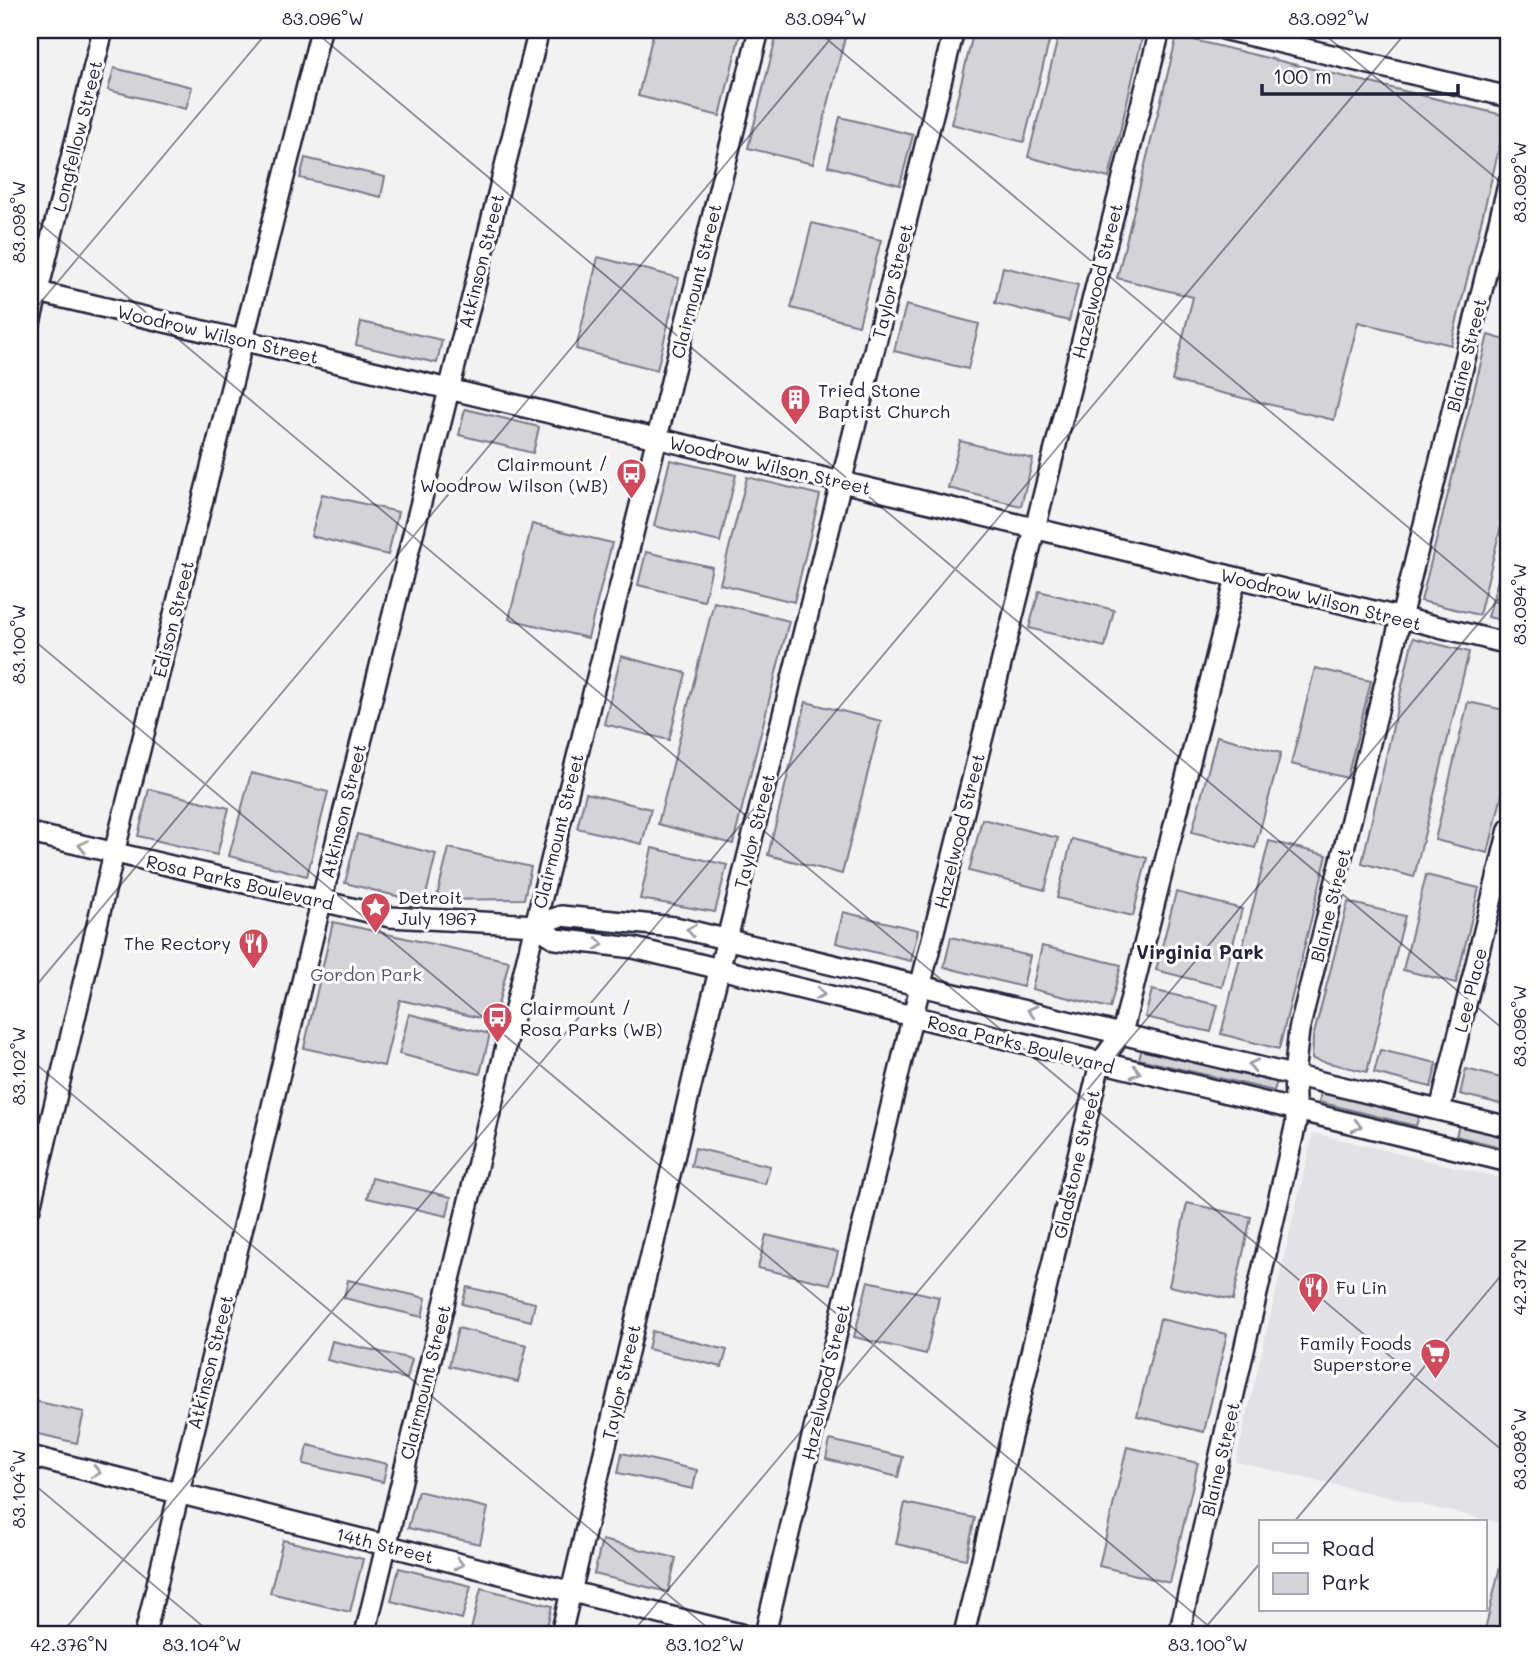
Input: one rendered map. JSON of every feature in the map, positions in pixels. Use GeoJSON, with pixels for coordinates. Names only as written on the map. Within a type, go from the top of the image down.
{"type":"FeatureCollection","features":[{"type":"Feature","properties":{"kind":"street","name":"Longfellow Street"},"geometry":{"type":"LineString","coordinates":[[30,323],[34,291],[103,30]]}},
{"type":"Feature","properties":{"kind":"street","name":"Edison Street"},"geometry":{"type":"LineString","coordinates":[[30,1208],[114,853],[321,30]]}},
{"type":"Feature","properties":{"kind":"street","name":"Atkinson Street"},"geometry":{"type":"LineString","coordinates":[[145,1634],[321,901],[539,30]]}},
{"type":"Feature","properties":{"kind":"street","name":"Clairmount Street"},"geometry":{"type":"LineString","coordinates":[[365,1634],[535,925],[759,30]]}},
{"type":"Feature","properties":{"kind":"street","name":"Taylor Street"},"geometry":{"type":"LineString","coordinates":[[561,1634],[720,969],[954,30]]}},
{"type":"Feature","properties":{"kind":"street","name":"Hazelwood Street"},"geometry":{"type":"LineString","coordinates":[[765,1634],[912,1017],[1160,30]]}},
{"type":"Feature","properties":{"kind":"street"},"geometry":{"type":"LineString","coordinates":[[1226,30],[1509,97]]}},
{"type":"Feature","properties":{"kind":"street","name":"Blaine Street"},"geometry":{"type":"LineString","coordinates":[[1180,1634],[1296,1123],[1294,1075],[1299,1030],[1509,181]]}},
{"type":"Feature","properties":{"kind":"street","name":"Woodrow Wilson Street"},"geometry":{"type":"LineString","coordinates":[[34,291],[842,482],[1509,644]]}},
{"type":"Feature","properties":{"kind":"street","name":"Gladstone Street"},"geometry":{"type":"LineString","coordinates":[[964,1634],[1100,1063],[1122,1033],[1236,578]]}},
{"type":"Feature","properties":{"kind":"street","name":"Lee Place"},"geometry":{"type":"LineString","coordinates":[[1440,1110],[1509,829]]}},
{"type":"Feature","properties":{"kind":"street","name":"Rosa Parks Boulevard"},"geometry":{"type":"LineString","coordinates":[[30,833],[390,917],[535,925],[561,916],[675,927],[728,937],[1509,1127]]}},
{"type":"Feature","properties":{"kind":"street","name":"Rosa Parks Boulevard"},"geometry":{"type":"LineString","coordinates":[[535,925],[556,939],[634,948],[1509,1163]]}},
{"type":"Feature","properties":{"kind":"street","name":"14th Street"},"geometry":{"type":"LineString","coordinates":[[30,1456],[740,1634]]}},
{"type":"Feature","properties":{"kind":"shaded area"},"geometry":{"type":"Polygon","coordinates":[[[1313,1133],[1509,1180],[1509,1525],[1236,1462],[1313,1133]]]}},
{"type":"Feature","properties":{"kind":"green space"},"geometry":{"type":"Polygon","coordinates":[[[654,30],[741,30],[720,116],[638,96],[654,30]]]}},
{"type":"Feature","properties":{"kind":"green space"},"geometry":{"type":"Polygon","coordinates":[[[778,30],[847,30],[813,164],[748,148],[778,30]]]}},
{"type":"Feature","properties":{"kind":"green space"},"geometry":{"type":"Polygon","coordinates":[[[974,30],[1052,30],[1024,142],[951,124],[974,30]]]}},
{"type":"Feature","properties":{"kind":"green space"},"geometry":{"type":"Polygon","coordinates":[[[1060,30],[1144,30],[1109,178],[1028,157],[1060,30]]]}},
{"type":"Feature","properties":{"kind":"green space"},"geometry":{"type":"Polygon","coordinates":[[[1177,36],[1507,116],[1451,345],[1358,322],[1334,420],[1172,381],[1193,297],[1117,278],[1177,36]]]}},
{"type":"Feature","properties":{"kind":"green space"},"geometry":{"type":"Polygon","coordinates":[[[114,68],[192,87],[186,109],[108,90],[114,68]]]}},
{"type":"Feature","properties":{"kind":"green space"},"geometry":{"type":"Polygon","coordinates":[[[840,117],[913,135],[900,185],[828,166],[840,117]]]}},
{"type":"Feature","properties":{"kind":"green space"},"geometry":{"type":"Polygon","coordinates":[[[305,158],[385,177],[381,197],[300,178],[305,158]]]}},
{"type":"Feature","properties":{"kind":"green space"},"geometry":{"type":"Polygon","coordinates":[[[812,223],[881,240],[859,325],[791,308],[812,223]]]}},
{"type":"Feature","properties":{"kind":"green space"},"geometry":{"type":"Polygon","coordinates":[[[598,257],[679,278],[657,370],[576,349],[598,257]]]}},
{"type":"Feature","properties":{"kind":"green space"},"geometry":{"type":"Polygon","coordinates":[[[1003,267],[1078,285],[1069,321],[995,303],[1003,267]]]}},
{"type":"Feature","properties":{"kind":"green space"},"geometry":{"type":"Polygon","coordinates":[[[906,305],[979,324],[968,369],[894,351],[906,305]]]}},
{"type":"Feature","properties":{"kind":"green space"},"geometry":{"type":"Polygon","coordinates":[[[361,322],[442,340],[437,363],[356,345],[361,322]]]}},
{"type":"Feature","properties":{"kind":"green space"},"geometry":{"type":"Polygon","coordinates":[[[1488,335],[1509,341],[1509,494],[1479,615],[1421,601],[1488,335]]]}},
{"type":"Feature","properties":{"kind":"green space"},"geometry":{"type":"Polygon","coordinates":[[[465,409],[539,427],[533,453],[459,435],[465,409]]]}},
{"type":"Feature","properties":{"kind":"green space"},"geometry":{"type":"Polygon","coordinates":[[[960,441],[1033,459],[1021,506],[948,488],[960,441]]]}},
{"type":"Feature","properties":{"kind":"green space"},"geometry":{"type":"Polygon","coordinates":[[[670,460],[736,475],[720,542],[654,526],[670,460]]]}},
{"type":"Feature","properties":{"kind":"green space"},"geometry":{"type":"Polygon","coordinates":[[[747,477],[820,495],[794,602],[720,584],[747,477]]]}},
{"type":"Feature","properties":{"kind":"green space"},"geometry":{"type":"Polygon","coordinates":[[[322,494],[398,512],[388,555],[311,536],[322,494]]]}},
{"type":"Feature","properties":{"kind":"green space"},"geometry":{"type":"Polygon","coordinates":[[[532,524],[612,543],[588,638],[509,619],[532,524]]]}},
{"type":"Feature","properties":{"kind":"green space"},"geometry":{"type":"Polygon","coordinates":[[[646,552],[712,567],[704,601],[638,585],[646,552]]]}},
{"type":"Feature","properties":{"kind":"green space"},"geometry":{"type":"Polygon","coordinates":[[[1500,572],[1509,574],[1509,622],[1488,617],[1500,572]]]}},
{"type":"Feature","properties":{"kind":"green space"},"geometry":{"type":"Polygon","coordinates":[[[1039,591],[1114,610],[1105,647],[1029,628],[1039,591]]]}},
{"type":"Feature","properties":{"kind":"green space"},"geometry":{"type":"Polygon","coordinates":[[[714,602],[789,621],[733,844],[658,824],[714,602]]]}},
{"type":"Feature","properties":{"kind":"green space"},"geometry":{"type":"Polygon","coordinates":[[[1413,638],[1469,652],[1414,877],[1362,863],[1413,638]]]}},
{"type":"Feature","properties":{"kind":"green space"},"geometry":{"type":"Polygon","coordinates":[[[621,656],[686,673],[669,740],[604,724],[621,656]]]}},
{"type":"Feature","properties":{"kind":"green space"},"geometry":{"type":"Polygon","coordinates":[[[1315,668],[1371,681],[1347,778],[1291,764],[1315,668]]]}},
{"type":"Feature","properties":{"kind":"green space"},"geometry":{"type":"Polygon","coordinates":[[[806,702],[881,721],[842,874],[768,855],[806,702]]]}},
{"type":"Feature","properties":{"kind":"green space"},"geometry":{"type":"Polygon","coordinates":[[[1468,702],[1509,711],[1509,766],[1488,853],[1435,840],[1468,702]]]}},
{"type":"Feature","properties":{"kind":"green space"},"geometry":{"type":"Polygon","coordinates":[[[1217,736],[1281,753],[1255,848],[1192,832],[1217,736]]]}},
{"type":"Feature","properties":{"kind":"green space"},"geometry":{"type":"Polygon","coordinates":[[[251,773],[328,792],[307,876],[229,856],[251,773]]]}},
{"type":"Feature","properties":{"kind":"green space"},"geometry":{"type":"Polygon","coordinates":[[[149,789],[229,808],[217,855],[138,836],[149,789]]]}},
{"type":"Feature","properties":{"kind":"green space"},"geometry":{"type":"Polygon","coordinates":[[[586,793],[651,809],[642,844],[577,828],[586,793]]]}},
{"type":"Feature","properties":{"kind":"green space"},"geometry":{"type":"Polygon","coordinates":[[[982,819],[1058,838],[1045,890],[969,871],[982,819]]]}},
{"type":"Feature","properties":{"kind":"green space"},"geometry":{"type":"Polygon","coordinates":[[[357,834],[436,854],[424,903],[345,883],[357,834]]]}},
{"type":"Feature","properties":{"kind":"green space"},"geometry":{"type":"Polygon","coordinates":[[[1072,839],[1147,858],[1133,916],[1057,898],[1072,839]]]}},
{"type":"Feature","properties":{"kind":"green space"},"geometry":{"type":"Polygon","coordinates":[[[1269,841],[1327,855],[1279,1049],[1221,1034],[1269,841]]]}},
{"type":"Feature","properties":{"kind":"green space"},"geometry":{"type":"Polygon","coordinates":[[[449,848],[531,867],[524,899],[436,900],[449,848]]]}},
{"type":"Feature","properties":{"kind":"green space"},"geometry":{"type":"Polygon","coordinates":[[[652,848],[727,865],[715,912],[640,899],[652,848]]]}},
{"type":"Feature","properties":{"kind":"green space"},"geometry":{"type":"Polygon","coordinates":[[[1426,875],[1479,888],[1456,983],[1403,970],[1426,875]]]}},
{"type":"Feature","properties":{"kind":"green space"},"geometry":{"type":"Polygon","coordinates":[[[1176,892],[1242,909],[1222,987],[1156,970],[1176,892]]]}},
{"type":"Feature","properties":{"kind":"green space"},"geometry":{"type":"Polygon","coordinates":[[[1348,902],[1405,916],[1367,1072],[1312,1059],[1313,1038],[1348,902]]]}},
{"type":"Feature","properties":{"kind":"green space"},"geometry":{"type":"Polygon","coordinates":[[[843,912],[918,930],[911,961],[836,943],[843,912]]]}},
{"type":"Feature","properties":{"kind":"green space","name":"Gordon Park"},"geometry":{"type":"Polygon","coordinates":[[[333,922],[509,961],[494,1021],[400,1000],[384,1066],[304,1048],[333,922]]]}},
{"type":"Feature","properties":{"kind":"green space"},"geometry":{"type":"Polygon","coordinates":[[[951,937],[1030,956],[1023,987],[944,967],[951,937]]]}},
{"type":"Feature","properties":{"kind":"green space"},"geometry":{"type":"Polygon","coordinates":[[[1042,946],[1121,965],[1110,1008],[1032,989],[1042,946]]]}},
{"type":"Feature","properties":{"kind":"green space"},"geometry":{"type":"Polygon","coordinates":[[[1152,990],[1218,1005],[1211,1032],[1145,1017],[1152,990]]]}},
{"type":"Feature","properties":{"kind":"green space"},"geometry":{"type":"Polygon","coordinates":[[[409,1014],[490,1034],[480,1074],[399,1054],[409,1014]]]}},
{"type":"Feature","properties":{"kind":"green space"},"geometry":{"type":"Polygon","coordinates":[[[1142,1048],[1277,1081],[1274,1091],[1139,1059],[1142,1048]]]}},
{"type":"Feature","properties":{"kind":"green space"},"geometry":{"type":"Polygon","coordinates":[[[1380,1050],[1437,1063],[1431,1087],[1374,1073],[1380,1050]]]}},
{"type":"Feature","properties":{"kind":"green space"},"geometry":{"type":"Polygon","coordinates":[[[1466,1069],[1509,1080],[1509,1106],[1460,1094],[1466,1069]]]}},
{"type":"Feature","properties":{"kind":"green space"},"geometry":{"type":"Polygon","coordinates":[[[1321,1092],[1419,1116],[1416,1126],[1319,1102],[1321,1092]]]}},
{"type":"Feature","properties":{"kind":"green space"},"geometry":{"type":"Polygon","coordinates":[[[1459,1125],[1509,1137],[1509,1149],[1456,1136],[1459,1125]]]}},
{"type":"Feature","properties":{"kind":"green space"},"geometry":{"type":"Polygon","coordinates":[[[695,1148],[770,1166],[765,1184],[691,1166],[695,1148]]]}},
{"type":"Feature","properties":{"kind":"green space"},"geometry":{"type":"Polygon","coordinates":[[[372,1178],[451,1197],[447,1216],[367,1198],[372,1178]]]}},
{"type":"Feature","properties":{"kind":"green space"},"geometry":{"type":"Polygon","coordinates":[[[1187,1203],[1251,1217],[1233,1300],[1169,1286],[1187,1203]]]}},
{"type":"Feature","properties":{"kind":"green space"},"geometry":{"type":"Polygon","coordinates":[[[766,1235],[838,1252],[830,1284],[758,1268],[766,1235]]]}},
{"type":"Feature","properties":{"kind":"green space"},"geometry":{"type":"Polygon","coordinates":[[[348,1280],[426,1298],[422,1317],[344,1298],[348,1280]]]}},
{"type":"Feature","properties":{"kind":"green space"},"geometry":{"type":"Polygon","coordinates":[[[868,1281],[939,1297],[926,1354],[854,1337],[868,1281]]]}},
{"type":"Feature","properties":{"kind":"green space"},"geometry":{"type":"Polygon","coordinates":[[[467,1287],[535,1303],[531,1321],[462,1304],[467,1287]]]}},
{"type":"Feature","properties":{"kind":"green space"},"geometry":{"type":"Polygon","coordinates":[[[1160,1319],[1227,1334],[1204,1432],[1137,1416],[1160,1319]]]}},
{"type":"Feature","properties":{"kind":"green space"},"geometry":{"type":"Polygon","coordinates":[[[458,1328],[527,1345],[518,1382],[449,1366],[458,1328]]]}},
{"type":"Feature","properties":{"kind":"green space"},"geometry":{"type":"Polygon","coordinates":[[[652,1331],[727,1350],[722,1367],[648,1349],[652,1331]]]}},
{"type":"Feature","properties":{"kind":"green space"},"geometry":{"type":"Polygon","coordinates":[[[332,1341],[412,1359],[407,1379],[327,1360],[332,1341]]]}},
{"type":"Feature","properties":{"kind":"green space"},"geometry":{"type":"Polygon","coordinates":[[[30,1400],[84,1412],[77,1443],[30,1432],[30,1400]]]}},
{"type":"Feature","properties":{"kind":"green space"},"geometry":{"type":"Polygon","coordinates":[[[830,1440],[903,1457],[898,1477],[826,1459],[830,1440]]]}},
{"type":"Feature","properties":{"kind":"green space"},"geometry":{"type":"Polygon","coordinates":[[[308,1445],[387,1464],[383,1482],[303,1464],[308,1445]]]}},
{"type":"Feature","properties":{"kind":"green space"},"geometry":{"type":"Polygon","coordinates":[[[1127,1447],[1198,1463],[1170,1583],[1099,1566],[1127,1447]]]}},
{"type":"Feature","properties":{"kind":"green space"},"geometry":{"type":"Polygon","coordinates":[[[622,1453],[697,1470],[693,1489],[618,1473],[622,1453]]]}},
{"type":"Feature","properties":{"kind":"green space"},"geometry":{"type":"Polygon","coordinates":[[[418,1491],[488,1508],[480,1544],[408,1528],[418,1491]]]}},
{"type":"Feature","properties":{"kind":"green space"},"geometry":{"type":"Polygon","coordinates":[[[905,1503],[975,1518],[966,1559],[896,1544],[905,1503]]]}},
{"type":"Feature","properties":{"kind":"green space"},"geometry":{"type":"Polygon","coordinates":[[[1509,1529],[1509,1634],[1484,1634],[1509,1529]]]}},
{"type":"Feature","properties":{"kind":"green space"},"geometry":{"type":"Polygon","coordinates":[[[283,1540],[363,1559],[350,1612],[270,1593],[283,1540]]]}},
{"type":"Feature","properties":{"kind":"green space"},"geometry":{"type":"Polygon","coordinates":[[[602,1540],[676,1558],[668,1592],[594,1574],[602,1540]]]}},
{"type":"Feature","properties":{"kind":"green space"},"geometry":{"type":"Polygon","coordinates":[[[399,1568],[471,1586],[462,1619],[391,1601],[399,1568]]]}},
{"type":"Feature","properties":{"kind":"green space"},"geometry":{"type":"Polygon","coordinates":[[[481,1588],[552,1606],[545,1634],[470,1634],[481,1588]]]}},
{"type":"Feature","properties":{"kind":"place","name":"Tried Stone Baptist Church"},"geometry":{"type":"Point","coordinates":[795,427]}},
{"type":"Feature","properties":{"kind":"place","name":"Clairmount / Woodrow Wilson (WB)"},"geometry":{"type":"Point","coordinates":[631,501]}},
{"type":"Feature","properties":{"kind":"place","name":"Detroit July 1967"},"geometry":{"type":"Point","coordinates":[375,934]}},
{"type":"Feature","properties":{"kind":"place","name":"The Rectory"},"geometry":{"type":"Point","coordinates":[254,970]}},
{"type":"Feature","properties":{"kind":"place","name":"Clairmount / Rosa Parks (WB)"},"geometry":{"type":"Point","coordinates":[497,1045]}},
{"type":"Feature","properties":{"kind":"place","name":"Fu Lin"},"geometry":{"type":"Point","coordinates":[1313,1314]}},
{"type":"Feature","properties":{"kind":"place","name":"Family Foods Superstore"},"geometry":{"type":"Point","coordinates":[1435,1380]}},
{"type":"Feature","properties":{"kind":"district","name":"Virginia Park"},"geometry":{"type":"Point","coordinates":[1200,951]}}]}
